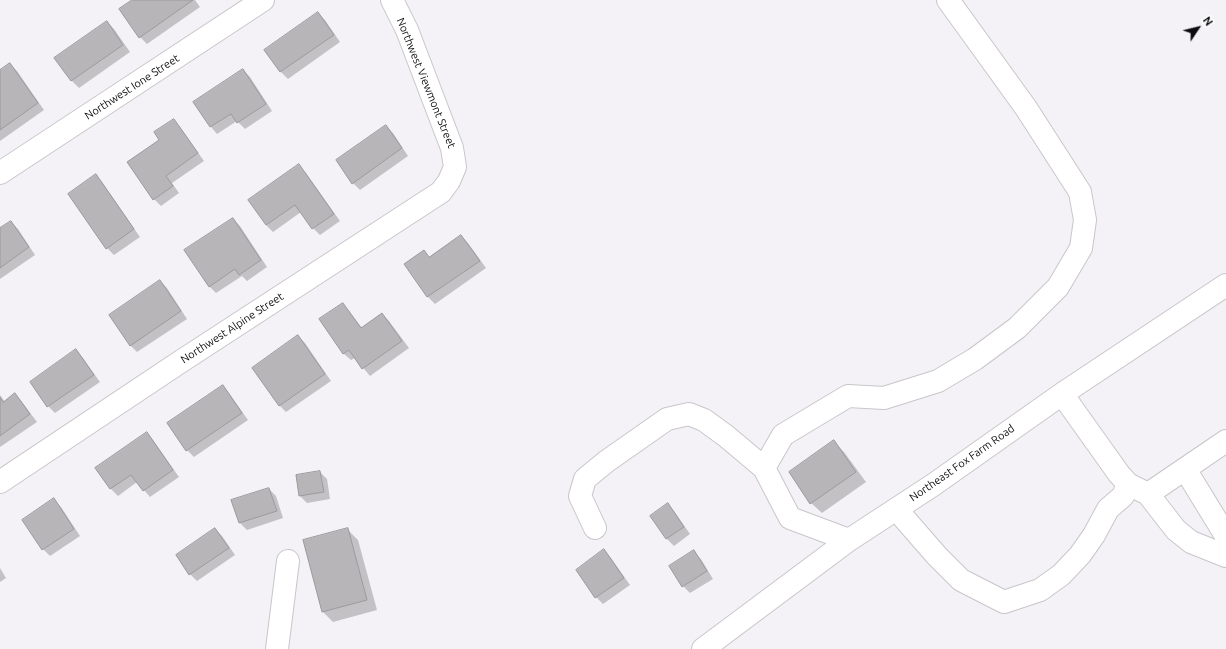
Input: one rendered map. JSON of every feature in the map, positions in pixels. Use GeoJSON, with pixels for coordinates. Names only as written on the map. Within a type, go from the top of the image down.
{"type":"FeatureCollection","features":[{"type":"Feature","properties":{"kind":"street","name":"Northwest Ione Street"},"geometry":{"type":"LineString","coordinates":[[0,173],[263,0]]}},
{"type":"Feature","properties":{"kind":"street","name":"Northwest Viewmont Street"},"geometry":{"type":"LineString","coordinates":[[392,0],[407,30],[440,115],[452,148],[456,167]]}},
{"type":"Feature","properties":{"kind":"street"},"geometry":{"type":"LineString","coordinates":[[764,468],[783,435],[848,396],[884,398],[938,382],[975,359],[1016,328],[1058,287],[1081,248],[1085,220],[1080,192],[1026,108],[948,0]]}},
{"type":"Feature","properties":{"kind":"street","name":"Northwest Alpine Street"},"geometry":{"type":"LineString","coordinates":[[0,482],[180,362],[441,192],[449,181],[456,167]]}},
{"type":"Feature","properties":{"kind":"street","name":"Northeast Fox Farm Road"},"geometry":{"type":"LineString","coordinates":[[703,649],[849,540],[933,485],[1062,394],[1226,285]]}},
{"type":"Feature","properties":{"kind":"street"},"geometry":{"type":"LineString","coordinates":[[1062,394],[1119,474],[1128,484],[1148,494],[1176,530],[1192,542],[1226,556]]}},
{"type":"Feature","properties":{"kind":"street"},"geometry":{"type":"LineString","coordinates":[[595,528],[580,496],[585,479],[607,461],[668,419],[689,414],[704,420],[726,436],[764,468],[790,518],[849,540]]}},
{"type":"Feature","properties":{"kind":"street"},"geometry":{"type":"LineString","coordinates":[[1148,494],[1226,441]]}},
{"type":"Feature","properties":{"kind":"street"},"geometry":{"type":"LineString","coordinates":[[1185,468],[1226,536]]}},
{"type":"Feature","properties":{"kind":"street"},"geometry":{"type":"LineString","coordinates":[[896,509],[937,556],[961,580],[1004,602],[1040,590],[1061,575],[1080,555],[1094,535],[1108,509],[1123,496],[1128,484]]}},
{"type":"Feature","properties":{"kind":"street"},"geometry":{"type":"LineString","coordinates":[[277,649],[288,561]]}},
{"type":"Feature","properties":{"kind":"building"},"geometry":{"type":"Polygon","coordinates":[[[132,0],[193,0],[139,38],[119,9],[132,0]]]}},
{"type":"Feature","properties":{"kind":"building"},"geometry":{"type":"Polygon","coordinates":[[[318,12],[334,35],[280,72],[264,50],[318,12]]]}},
{"type":"Feature","properties":{"kind":"building"},"geometry":{"type":"Polygon","coordinates":[[[107,21],[123,45],[71,81],[54,58],[107,21]]]}},
{"type":"Feature","properties":{"kind":"building"},"geometry":{"type":"Polygon","coordinates":[[[10,63],[38,103],[0,130],[0,70],[10,63]]]}},
{"type":"Feature","properties":{"kind":"building"},"geometry":{"type":"Polygon","coordinates":[[[243,69],[266,104],[237,123],[231,114],[210,127],[193,102],[243,69]]]}},
{"type":"Feature","properties":{"kind":"building"},"geometry":{"type":"Polygon","coordinates":[[[174,119],[198,153],[166,176],[173,186],[153,200],[127,162],[159,140],[154,132],[174,119]]]}},
{"type":"Feature","properties":{"kind":"building"},"geometry":{"type":"Polygon","coordinates":[[[386,125],[402,148],[352,184],[336,160],[386,125]]]}},
{"type":"Feature","properties":{"kind":"building"},"geometry":{"type":"Polygon","coordinates":[[[299,164],[334,214],[312,229],[295,205],[266,225],[248,200],[299,164]]]}},
{"type":"Feature","properties":{"kind":"building"},"geometry":{"type":"Polygon","coordinates":[[[96,174],[134,229],[106,249],[68,194],[96,174]]]}},
{"type":"Feature","properties":{"kind":"building"},"geometry":{"type":"Polygon","coordinates":[[[233,218],[261,260],[239,275],[235,269],[209,287],[184,250],[233,218]]]}},
{"type":"Feature","properties":{"kind":"building"},"geometry":{"type":"Polygon","coordinates":[[[11,221],[29,247],[0,268],[0,228],[11,221]]]}},
{"type":"Feature","properties":{"kind":"building"},"geometry":{"type":"Polygon","coordinates":[[[461,235],[480,261],[427,297],[404,264],[424,250],[429,257],[461,235]]]}},
{"type":"Feature","properties":{"kind":"building"},"geometry":{"type":"Polygon","coordinates":[[[160,280],[181,311],[130,346],[109,315],[160,280]]]}},
{"type":"Feature","properties":{"kind":"building"},"geometry":{"type":"Polygon","coordinates":[[[343,303],[361,328],[382,313],[402,341],[362,369],[349,350],[343,354],[319,319],[343,303]]]}},
{"type":"Feature","properties":{"kind":"building"},"geometry":{"type":"Polygon","coordinates":[[[298,335],[325,374],[279,406],[252,368],[298,335]]]}},
{"type":"Feature","properties":{"kind":"building"},"geometry":{"type":"Polygon","coordinates":[[[76,349],[94,375],[47,407],[30,382],[76,349]]]}},
{"type":"Feature","properties":{"kind":"building"},"geometry":{"type":"Polygon","coordinates":[[[223,385],[242,413],[186,451],[167,423],[223,385]]]}},
{"type":"Feature","properties":{"kind":"building"},"geometry":{"type":"Polygon","coordinates":[[[15,393],[30,414],[0,436],[0,397],[3,402],[15,393]]]}},
{"type":"Feature","properties":{"kind":"building"},"geometry":{"type":"Polygon","coordinates":[[[147,432],[173,470],[143,491],[131,475],[110,489],[95,468],[147,432]]]}},
{"type":"Feature","properties":{"kind":"building"},"geometry":{"type":"Polygon","coordinates":[[[834,440],[856,472],[810,504],[789,472],[834,440]]]}},
{"type":"Feature","properties":{"kind":"building"},"geometry":{"type":"Polygon","coordinates":[[[320,471],[324,492],[299,496],[296,475],[320,471]]]}},
{"type":"Feature","properties":{"kind":"building"},"geometry":{"type":"Polygon","coordinates":[[[269,488],[277,511],[239,523],[231,500],[269,488]]]}},
{"type":"Feature","properties":{"kind":"building"},"geometry":{"type":"Polygon","coordinates":[[[54,498],[74,529],[42,550],[22,520],[54,498]]]}},
{"type":"Feature","properties":{"kind":"building"},"geometry":{"type":"Polygon","coordinates":[[[668,503],[684,527],[666,539],[650,516],[668,503]]]}},
{"type":"Feature","properties":{"kind":"building"},"geometry":{"type":"Polygon","coordinates":[[[215,528],[229,548],[189,575],[176,555],[215,528]]]}},
{"type":"Feature","properties":{"kind":"building"},"geometry":{"type":"Polygon","coordinates":[[[348,528],[367,600],[322,612],[303,540],[348,528]]]}},
{"type":"Feature","properties":{"kind":"building"},"geometry":{"type":"Polygon","coordinates":[[[604,549],[624,578],[595,598],[576,570],[604,549]]]}},
{"type":"Feature","properties":{"kind":"building"},"geometry":{"type":"Polygon","coordinates":[[[694,550],[707,571],[682,587],[669,566],[694,550]]]}}]}
